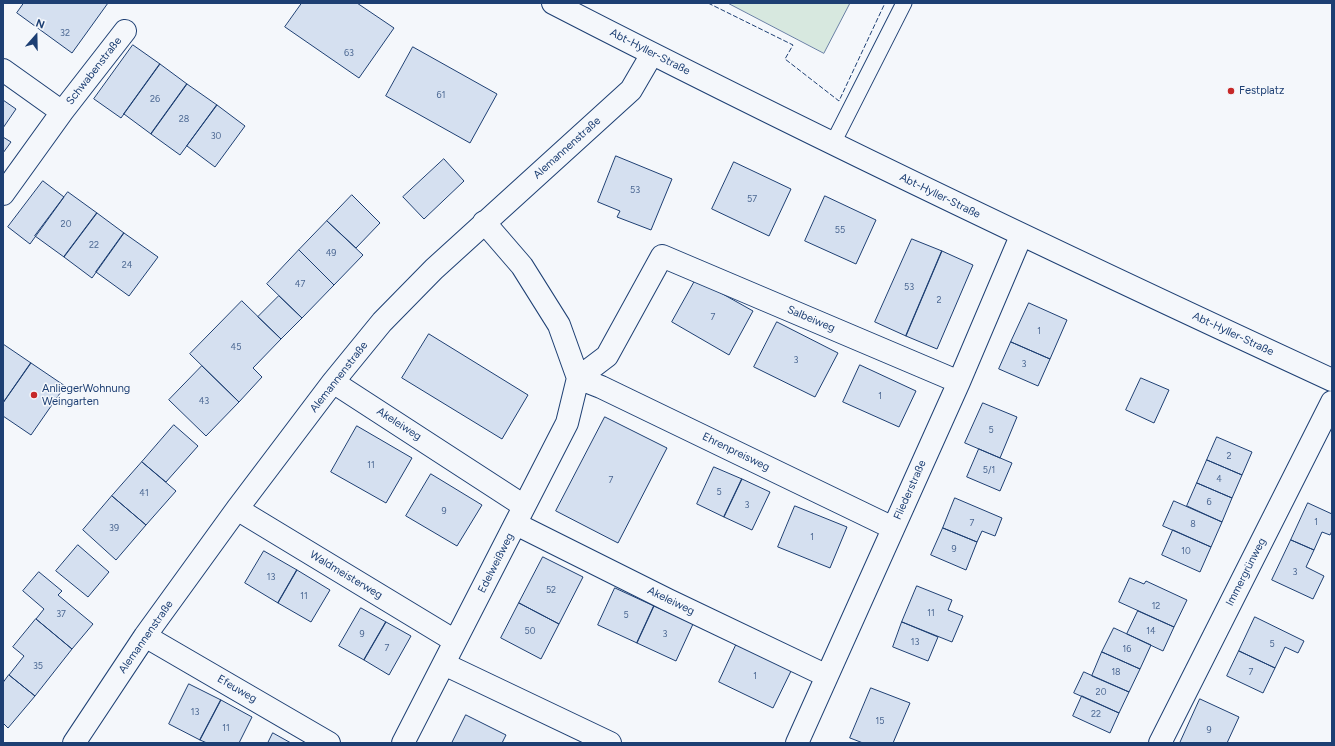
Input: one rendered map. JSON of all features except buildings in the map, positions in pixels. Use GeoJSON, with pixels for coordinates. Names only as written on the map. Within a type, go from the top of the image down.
{"type":"FeatureCollection","features":[{"type":"Feature","properties":{"kind":"street","name":"Abt-Hyller-Straße"},"geometry":{"type":"LineString","coordinates":[[553,3],[652,54],[1021,236],[1332,380]]}},
{"type":"Feature","properties":{"kind":"street","name":"Schwabenstraße"},"geometry":{"type":"LineString","coordinates":[[3,194],[62,112],[125,31]]}},
{"type":"Feature","properties":{"kind":"street","name":"Alemannenstraße"},"geometry":{"type":"LineString","coordinates":[[74,743],[146,636],[237,509],[333,382],[382,322],[434,269],[484,222],[631,90],[652,54]]}},
{"type":"Feature","properties":{"kind":"street","name":"Schwabenstraße"},"geometry":{"type":"LineString","coordinates":[[3,70],[62,112]]}},
{"type":"Feature","properties":{"kind":"street"},"geometry":{"type":"LineString","coordinates":[[484,222],[522,266],[559,325],[578,378]]}},
{"type":"Feature","properties":{"kind":"street","name":"Fliederstraße"},"geometry":{"type":"LineString","coordinates":[[797,743],[959,382],[1021,236]]}},
{"type":"Feature","properties":{"kind":"street","name":"Salbeiweg"},"geometry":{"type":"LineString","coordinates":[[578,378],[607,356],[662,256],[959,382]]}},
{"type":"Feature","properties":{"kind":"street","name":"Edelweißweg"},"geometry":{"type":"LineString","coordinates":[[403,743],[567,423],[578,378]]}},
{"type":"Feature","properties":{"kind":"street","name":"Ehrenpreisweg"},"geometry":{"type":"LineString","coordinates":[[578,378],[601,387],[893,528]]}},
{"type":"Feature","properties":{"kind":"street","name":"Akeleiweg"},"geometry":{"type":"LineString","coordinates":[[333,382],[520,515],[668,600],[827,676]]}},
{"type":"Feature","properties":{"kind":"street","name":"Immergrünweg"},"geometry":{"type":"LineString","coordinates":[[1160,743],[1332,402]]}},
{"type":"Feature","properties":{"kind":"street","name":"Waldmeisterweg"},"geometry":{"type":"LineString","coordinates":[[237,509],[455,641]]}},
{"type":"Feature","properties":{"kind":"street","name":"Efeuweg"},"geometry":{"type":"LineString","coordinates":[[146,636],[329,743]]}},
{"type":"Feature","properties":{"kind":"street"},"geometry":{"type":"LineString","coordinates":[[444,664],[610,743]]}},
{"type":"Feature","properties":{"kind":"lane"},"geometry":{"type":"LineString","coordinates":[[833,143],[904,3]]}},
{"type":"Feature","properties":{"kind":"shaded area"},"geometry":{"type":"Polygon","coordinates":[[[728,3],[850,3],[824,53],[728,3]]]}},
{"type":"Feature","properties":{"kind":"fence"},"geometry":{"type":"LineString","coordinates":[[708,3],[793,45],[785,59],[839,101],[885,3]]}},
{"type":"Feature","properties":{"kind":"place","name":"Festplatz"},"geometry":{"type":"Point","coordinates":[1231,91]}},
{"type":"Feature","properties":{"kind":"place","name":"AnliegerWohnung Weingarten"},"geometry":{"type":"Point","coordinates":[34,395]}}]}
